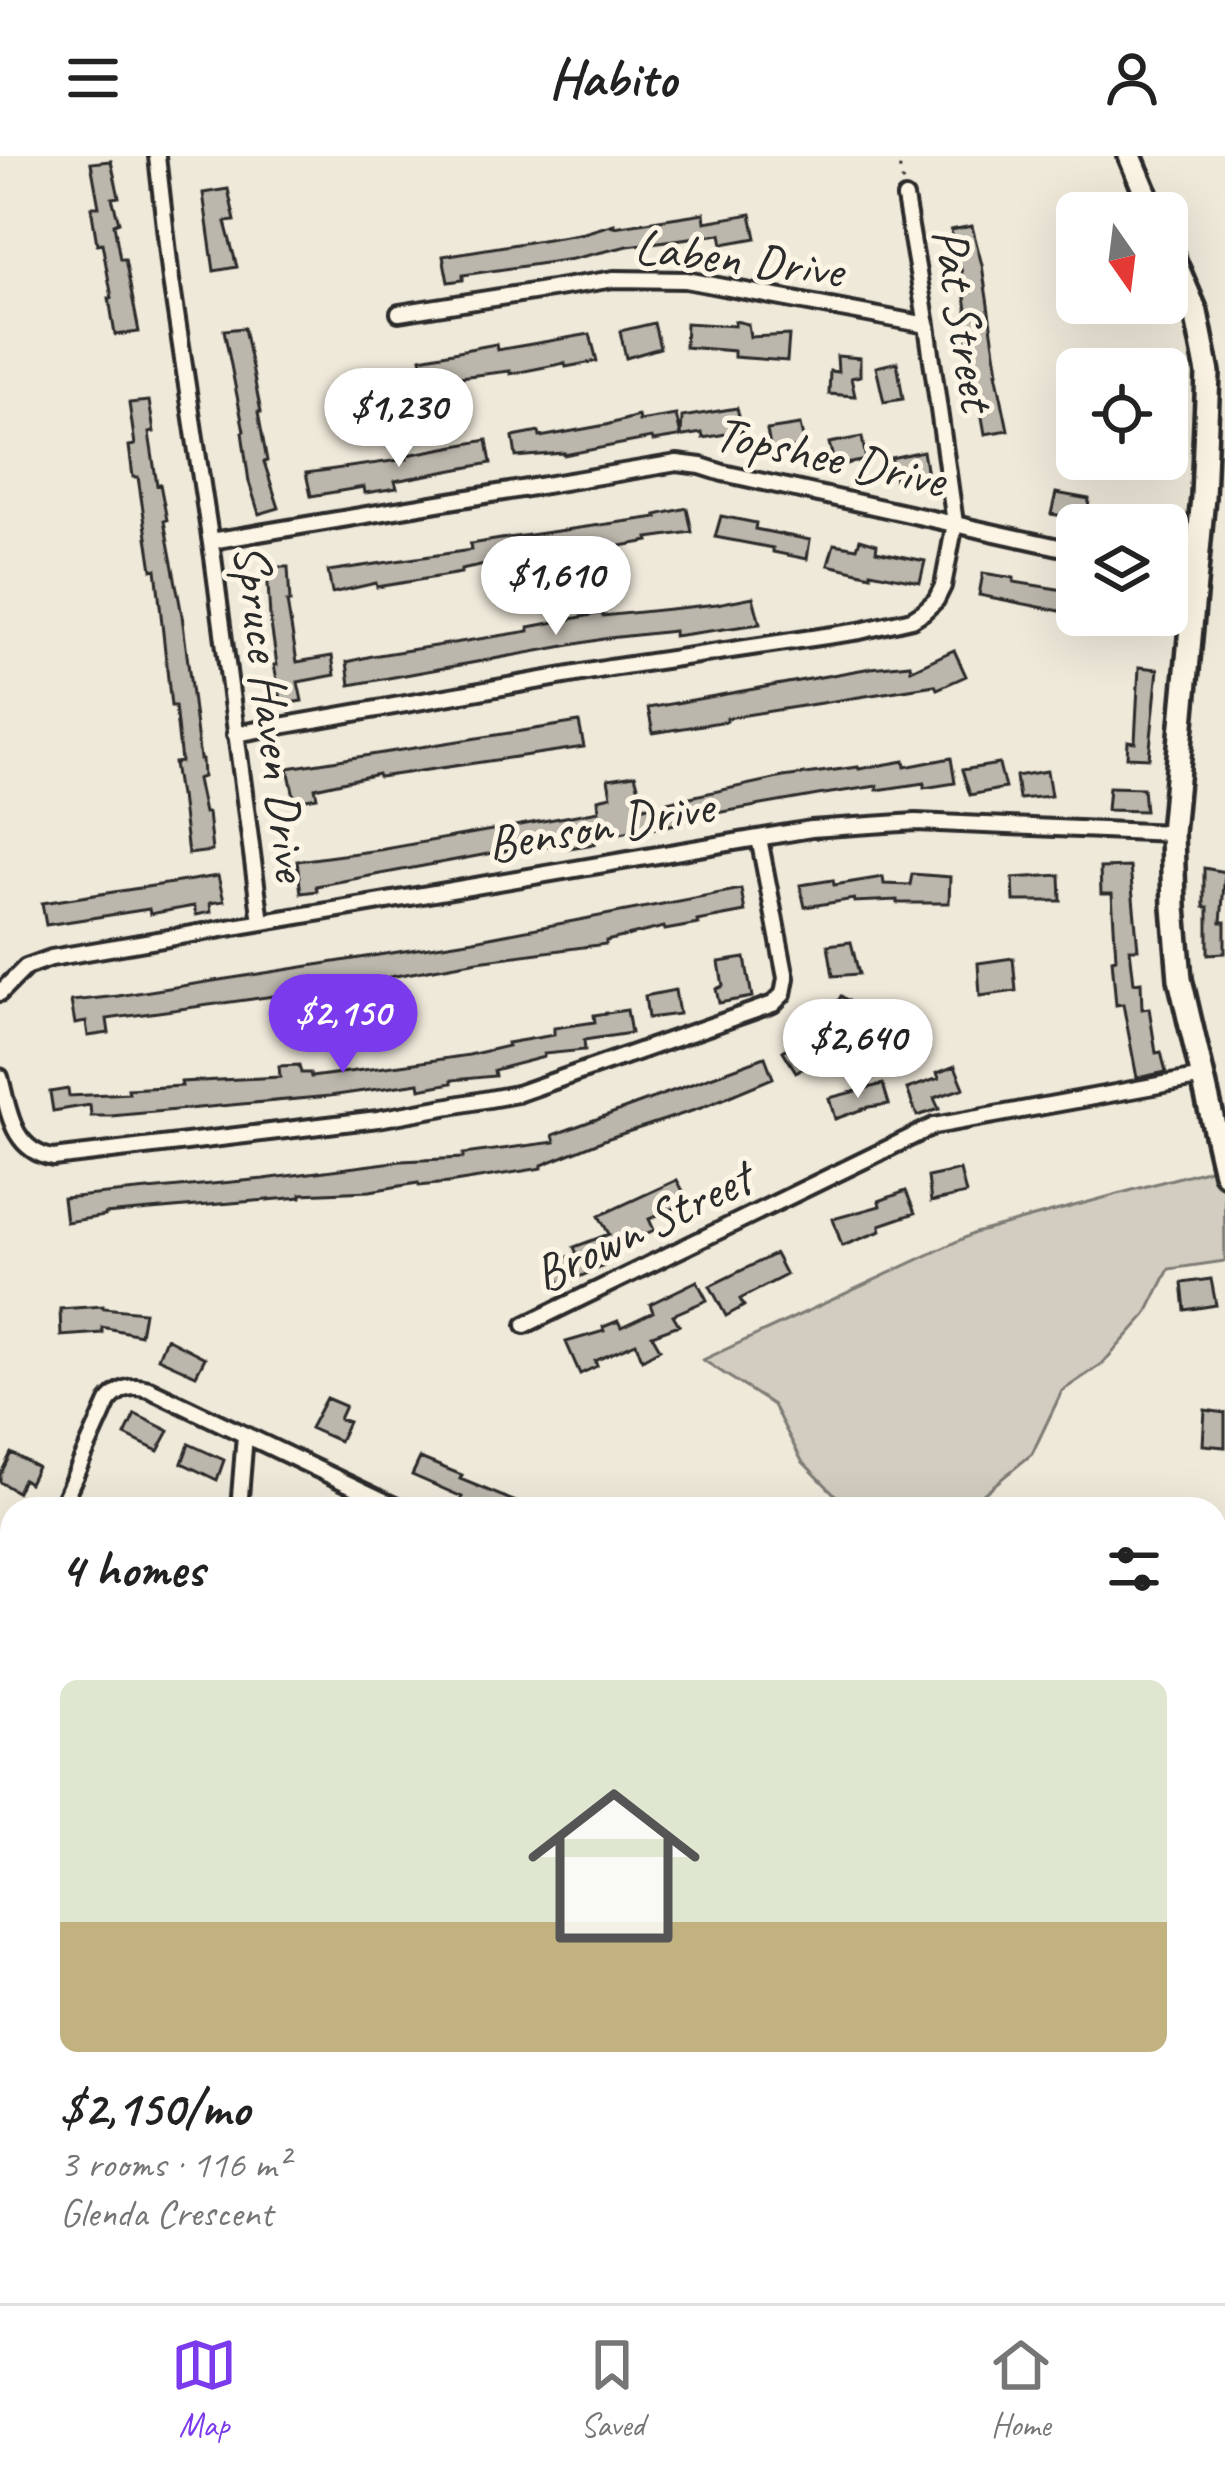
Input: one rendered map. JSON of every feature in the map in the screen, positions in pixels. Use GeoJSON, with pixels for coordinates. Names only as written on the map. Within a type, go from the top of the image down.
{"type":"FeatureCollection","features":[{"type":"Feature","properties":{"kind":"main road"},"geometry":{"type":"LineString","coordinates":[[1130,156],[1145,192]]}},
{"type":"Feature","properties":{"kind":"main road"},"geometry":{"type":"LineString","coordinates":[[1188,293],[1208,364],[1203,496],[1172,833],[1174,907],[1180,979],[1225,1173]]}},
{"type":"Feature","properties":{"kind":"street","name":"Spruce Haven Drive"},"geometry":{"type":"LineString","coordinates":[[157,156],[261,922]]}},
{"type":"Feature","properties":{"kind":"street","name":"Pat Street"},"geometry":{"type":"LineString","coordinates":[[235,734],[899,623],[918,616],[938,596],[946,577],[955,523],[905,198]]}},
{"type":"Feature","properties":{"kind":"street","name":"Laben Drive"},"geometry":{"type":"LineString","coordinates":[[399,313],[614,279],[676,280],[927,325]]}},
{"type":"Feature","properties":{"kind":"street","name":"Topshee Drive"},"geometry":{"type":"LineString","coordinates":[[211,541],[677,463],[1056,546]]}},
{"type":"Feature","properties":{"kind":"street"},"geometry":{"type":"LineString","coordinates":[[1188,572],[1195,574]]}},
{"type":"Feature","properties":{"kind":"street","name":"Benson Drive"},"geometry":{"type":"LineString","coordinates":[[0,993],[18,974],[46,959],[811,829],[916,822],[1172,833]]}},
{"type":"Feature","properties":{"kind":"street"},"geometry":{"type":"LineString","coordinates":[[0,1077],[17,1135],[31,1150],[53,1158],[378,1119],[537,1089],[781,998],[786,978],[759,838]]}},
{"type":"Feature","properties":{"kind":"street","name":"Brown Street"},"geometry":{"type":"LineString","coordinates":[[525,1325],[915,1133],[974,1117],[1203,1077]]}},
{"type":"Feature","properties":{"kind":"street"},"geometry":{"type":"LineString","coordinates":[[65,1497],[108,1402],[134,1386],[376,1497]]}},
{"type":"Feature","properties":{"kind":"street"},"geometry":{"type":"LineString","coordinates":[[240,1497],[245,1435]]}},
{"type":"Feature","properties":{"kind":"path"},"geometry":{"type":"LineString","coordinates":[[898,156],[905,198]]}},
{"type":"Feature","properties":{"kind":"shaded area"},"geometry":{"type":"Polygon","coordinates":[[[1224,1165],[1225,1261],[1169,1269],[1146,1315],[1102,1364],[1062,1391],[1032,1454],[980,1497],[837,1497],[802,1461],[773,1405],[703,1360],[975,1233],[1224,1165]]]}},
{"type":"Feature","properties":{"kind":"building"},"geometry":{"type":"Polygon","coordinates":[[[111,161],[119,197],[112,198],[119,222],[114,224],[139,332],[115,335],[102,243],[97,244],[91,207],[99,207],[91,163],[111,161]]]}},
{"type":"Feature","properties":{"kind":"building"},"geometry":{"type":"Polygon","coordinates":[[[228,189],[235,221],[225,222],[237,267],[214,271],[203,193],[228,189]]]}},
{"type":"Feature","properties":{"kind":"building"},"geometry":{"type":"Polygon","coordinates":[[[704,213],[705,222],[751,214],[756,238],[723,244],[721,234],[628,246],[463,275],[463,280],[448,282],[443,256],[614,224],[704,213]]]}},
{"type":"Feature","properties":{"kind":"building"},"geometry":{"type":"Polygon","coordinates":[[[972,226],[1008,430],[985,434],[961,268],[951,230],[972,226]]]}},
{"type":"Feature","properties":{"kind":"building"},"geometry":{"type":"Polygon","coordinates":[[[735,321],[748,324],[750,337],[789,335],[787,361],[685,347],[686,323],[735,326],[735,321]]]}},
{"type":"Feature","properties":{"kind":"building"},"geometry":{"type":"Polygon","coordinates":[[[654,323],[660,348],[626,358],[620,331],[654,323]]]}},
{"type":"Feature","properties":{"kind":"building"},"geometry":{"type":"Polygon","coordinates":[[[244,328],[261,412],[264,462],[279,508],[259,514],[249,482],[224,330],[244,328]]]}},
{"type":"Feature","properties":{"kind":"building"},"geometry":{"type":"Polygon","coordinates":[[[590,334],[597,361],[566,367],[565,363],[510,374],[426,381],[421,358],[496,344],[497,350],[590,334]]]}},
{"type":"Feature","properties":{"kind":"building"},"geometry":{"type":"Polygon","coordinates":[[[837,356],[860,358],[860,376],[851,378],[855,396],[829,394],[830,371],[838,372],[837,356]]]}},
{"type":"Feature","properties":{"kind":"building"},"geometry":{"type":"Polygon","coordinates":[[[897,362],[903,399],[884,402],[876,367],[897,362]]]}},
{"type":"Feature","properties":{"kind":"building"},"geometry":{"type":"Polygon","coordinates":[[[149,401],[154,432],[149,433],[167,520],[202,759],[203,777],[197,779],[204,813],[208,813],[212,851],[188,854],[174,763],[181,762],[156,569],[152,570],[129,446],[135,445],[129,403],[149,401]]]}},
{"type":"Feature","properties":{"kind":"building"},"geometry":{"type":"Polygon","coordinates":[[[737,408],[743,431],[516,457],[513,437],[539,432],[540,437],[638,416],[639,421],[676,415],[681,436],[682,417],[737,408]]]}},
{"type":"Feature","properties":{"kind":"building"},"geometry":{"type":"Polygon","coordinates":[[[800,425],[805,446],[771,452],[767,430],[800,425]]]}},
{"type":"Feature","properties":{"kind":"building"},"geometry":{"type":"Polygon","coordinates":[[[862,437],[866,460],[835,466],[829,443],[862,437]]]}},
{"type":"Feature","properties":{"kind":"building"},"geometry":{"type":"Polygon","coordinates":[[[487,440],[491,463],[395,481],[397,488],[365,493],[364,487],[311,496],[306,473],[407,459],[407,455],[487,440]]]}},
{"type":"Feature","properties":{"kind":"building"},"geometry":{"type":"Polygon","coordinates":[[[923,451],[927,475],[895,480],[891,458],[923,451]]]}},
{"type":"Feature","properties":{"kind":"building"},"geometry":{"type":"Polygon","coordinates":[[[1056,493],[1089,499],[1089,504],[1056,504],[1056,515],[1051,514],[1056,493]]]}},
{"type":"Feature","properties":{"kind":"building"},"geometry":{"type":"Polygon","coordinates":[[[687,508],[692,532],[332,593],[328,571],[471,550],[470,544],[657,517],[687,508]]]}},
{"type":"Feature","properties":{"kind":"building"},"geometry":{"type":"Polygon","coordinates":[[[721,516],[756,523],[755,529],[810,540],[807,559],[715,537],[721,516]]]}},
{"type":"Feature","properties":{"kind":"building"},"geometry":{"type":"Polygon","coordinates":[[[860,539],[877,544],[876,551],[925,561],[920,582],[828,565],[834,544],[857,548],[860,539]]]}},
{"type":"Feature","properties":{"kind":"building"},"geometry":{"type":"Polygon","coordinates":[[[267,567],[288,567],[287,602],[297,662],[332,656],[335,675],[298,682],[302,701],[282,704],[274,665],[267,567]]]}},
{"type":"Feature","properties":{"kind":"building"},"geometry":{"type":"Polygon","coordinates":[[[983,573],[1014,578],[1014,582],[1056,589],[1056,610],[979,595],[983,573]]]}},
{"type":"Feature","properties":{"kind":"building"},"geometry":{"type":"Polygon","coordinates":[[[753,597],[760,624],[674,636],[674,631],[609,638],[350,685],[347,662],[372,656],[529,631],[529,627],[602,613],[753,597]]]}},
{"type":"Feature","properties":{"kind":"building"},"geometry":{"type":"Polygon","coordinates":[[[954,650],[966,676],[937,689],[935,685],[653,733],[648,708],[871,668],[910,664],[911,670],[954,650]]]}},
{"type":"Feature","properties":{"kind":"building"},"geometry":{"type":"Polygon","coordinates":[[[1139,667],[1158,669],[1149,758],[1127,757],[1128,741],[1135,742],[1139,667]]]}},
{"type":"Feature","properties":{"kind":"building"},"geometry":{"type":"Polygon","coordinates":[[[579,722],[584,747],[378,774],[315,788],[317,797],[295,801],[288,768],[579,722]]]}},
{"type":"Feature","properties":{"kind":"building"},"geometry":{"type":"Polygon","coordinates":[[[951,758],[955,783],[877,790],[877,786],[818,795],[594,838],[595,844],[504,851],[316,886],[317,891],[301,893],[297,861],[599,811],[598,799],[611,796],[608,779],[635,775],[644,807],[783,777],[904,761],[905,767],[951,758]]]}},
{"type":"Feature","properties":{"kind":"building"},"geometry":{"type":"Polygon","coordinates":[[[999,764],[1005,788],[970,795],[962,770],[999,764]]]}},
{"type":"Feature","properties":{"kind":"building"},"geometry":{"type":"Polygon","coordinates":[[[1047,771],[1051,796],[1019,799],[1016,776],[1047,771]]]}},
{"type":"Feature","properties":{"kind":"building"},"geometry":{"type":"Polygon","coordinates":[[[1109,787],[1143,788],[1145,811],[1107,810],[1109,787]]]}},
{"type":"Feature","properties":{"kind":"building"},"geometry":{"type":"Polygon","coordinates":[[[1130,867],[1138,949],[1130,949],[1134,983],[1141,982],[1142,1009],[1149,1008],[1156,1053],[1161,1052],[1166,1072],[1137,1078],[1123,1004],[1116,1005],[1112,894],[1101,894],[1100,868],[1130,867]]]}},
{"type":"Feature","properties":{"kind":"building"},"geometry":{"type":"Polygon","coordinates":[[[1204,868],[1225,872],[1221,922],[1225,922],[1225,953],[1208,954],[1204,868]]]}},
{"type":"Feature","properties":{"kind":"building"},"geometry":{"type":"Polygon","coordinates":[[[912,874],[950,877],[949,903],[854,899],[805,907],[800,885],[883,877],[884,884],[910,885],[912,874]]]}},
{"type":"Feature","properties":{"kind":"building"},"geometry":{"type":"Polygon","coordinates":[[[1060,875],[1061,901],[1014,901],[1013,878],[1060,875]]]}},
{"type":"Feature","properties":{"kind":"building"},"geometry":{"type":"Polygon","coordinates":[[[218,876],[224,901],[210,903],[211,912],[196,915],[194,906],[150,914],[149,909],[46,925],[42,903],[218,876]]]}},
{"type":"Feature","properties":{"kind":"building"},"geometry":{"type":"Polygon","coordinates":[[[741,889],[745,912],[606,944],[107,1019],[109,1033],[88,1036],[86,1022],[75,1024],[71,1001],[474,940],[741,889]]]}},
{"type":"Feature","properties":{"kind":"building"},"geometry":{"type":"Polygon","coordinates":[[[851,942],[859,974],[833,976],[828,945],[851,942]]]}},
{"type":"Feature","properties":{"kind":"building"},"geometry":{"type":"Polygon","coordinates":[[[745,958],[752,997],[719,1003],[716,989],[723,986],[719,962],[745,958]]]}},
{"type":"Feature","properties":{"kind":"building"},"geometry":{"type":"Polygon","coordinates":[[[1013,958],[1016,991],[980,996],[978,963],[1013,958]]]}},
{"type":"Feature","properties":{"kind":"building"},"geometry":{"type":"Polygon","coordinates":[[[675,990],[679,1014],[648,1018],[645,996],[675,990]]]}},
{"type":"Feature","properties":{"kind":"building"},"geometry":{"type":"Polygon","coordinates":[[[841,996],[861,1009],[845,1037],[823,1027],[841,996]]]}},
{"type":"Feature","properties":{"kind":"building"},"geometry":{"type":"Polygon","coordinates":[[[627,1010],[631,1033],[584,1040],[585,1050],[544,1054],[494,1070],[495,1076],[420,1089],[419,1083],[111,1116],[91,1116],[90,1105],[53,1111],[50,1092],[68,1089],[69,1096],[129,1093],[128,1089],[182,1086],[181,1082],[280,1077],[279,1066],[299,1065],[301,1073],[311,1077],[415,1063],[554,1035],[554,1028],[595,1022],[594,1015],[627,1010]]]}},
{"type":"Feature","properties":{"kind":"building"},"geometry":{"type":"Polygon","coordinates":[[[810,1033],[825,1054],[796,1072],[783,1051],[810,1033]]]}},
{"type":"Feature","properties":{"kind":"building"},"geometry":{"type":"Polygon","coordinates":[[[765,1057],[773,1078],[609,1138],[542,1168],[448,1183],[105,1214],[66,1222],[63,1198],[463,1158],[463,1154],[555,1142],[553,1135],[765,1057]]]}},
{"type":"Feature","properties":{"kind":"building"},"geometry":{"type":"Polygon","coordinates":[[[955,1066],[964,1088],[934,1098],[939,1109],[917,1116],[907,1089],[939,1078],[937,1073],[955,1066]]]}},
{"type":"Feature","properties":{"kind":"building"},"geometry":{"type":"Polygon","coordinates":[[[883,1084],[889,1104],[835,1119],[829,1098],[883,1084]]]}},
{"type":"Feature","properties":{"kind":"building"},"geometry":{"type":"Polygon","coordinates":[[[960,1170],[966,1194],[931,1202],[928,1177],[960,1170]]]}},
{"type":"Feature","properties":{"kind":"building"},"geometry":{"type":"Polygon","coordinates":[[[677,1180],[689,1202],[649,1219],[654,1230],[600,1255],[604,1266],[561,1285],[551,1263],[577,1254],[574,1247],[609,1234],[599,1216],[677,1180]]]}},
{"type":"Feature","properties":{"kind":"building"},"geometry":{"type":"Polygon","coordinates":[[[906,1191],[915,1213],[842,1246],[833,1219],[880,1206],[879,1201],[906,1191]]]}},
{"type":"Feature","properties":{"kind":"building"},"geometry":{"type":"Polygon","coordinates":[[[775,1254],[786,1275],[740,1299],[744,1306],[726,1316],[710,1286],[775,1254]]]}},
{"type":"Feature","properties":{"kind":"building"},"geometry":{"type":"Polygon","coordinates":[[[1211,1279],[1216,1305],[1185,1310],[1182,1283],[1211,1279]]]}},
{"type":"Feature","properties":{"kind":"building"},"geometry":{"type":"Polygon","coordinates":[[[697,1281],[707,1300],[673,1315],[679,1325],[652,1335],[660,1349],[642,1359],[636,1343],[595,1361],[597,1366],[580,1374],[566,1342],[604,1331],[603,1327],[618,1321],[621,1327],[653,1312],[650,1304],[697,1281]]]}},
{"type":"Feature","properties":{"kind":"building"},"geometry":{"type":"Polygon","coordinates":[[[103,1306],[144,1312],[140,1335],[102,1327],[102,1333],[61,1336],[60,1309],[103,1306]]]}},
{"type":"Feature","properties":{"kind":"building"},"geometry":{"type":"Polygon","coordinates":[[[166,1338],[205,1358],[196,1375],[158,1358],[166,1338]]]}},
{"type":"Feature","properties":{"kind":"building"},"geometry":{"type":"Polygon","coordinates":[[[326,1398],[345,1406],[339,1419],[348,1422],[339,1441],[310,1428],[326,1398]]]}},
{"type":"Feature","properties":{"kind":"building"},"geometry":{"type":"Polygon","coordinates":[[[1205,1410],[1225,1413],[1225,1447],[1203,1445],[1205,1410]]]}},
{"type":"Feature","properties":{"kind":"building"},"geometry":{"type":"Polygon","coordinates":[[[135,1414],[169,1431],[158,1451],[125,1435],[135,1414]]]}},
{"type":"Feature","properties":{"kind":"building"},"geometry":{"type":"Polygon","coordinates":[[[189,1444],[224,1460],[217,1480],[182,1463],[189,1444]]]}},
{"type":"Feature","properties":{"kind":"building"},"geometry":{"type":"Polygon","coordinates":[[[11,1453],[37,1467],[29,1483],[23,1479],[17,1492],[0,1482],[11,1453]]]}},
{"type":"Feature","properties":{"kind":"building"},"geometry":{"type":"Polygon","coordinates":[[[420,1458],[504,1497],[462,1497],[412,1475],[420,1458]]]}}]}
